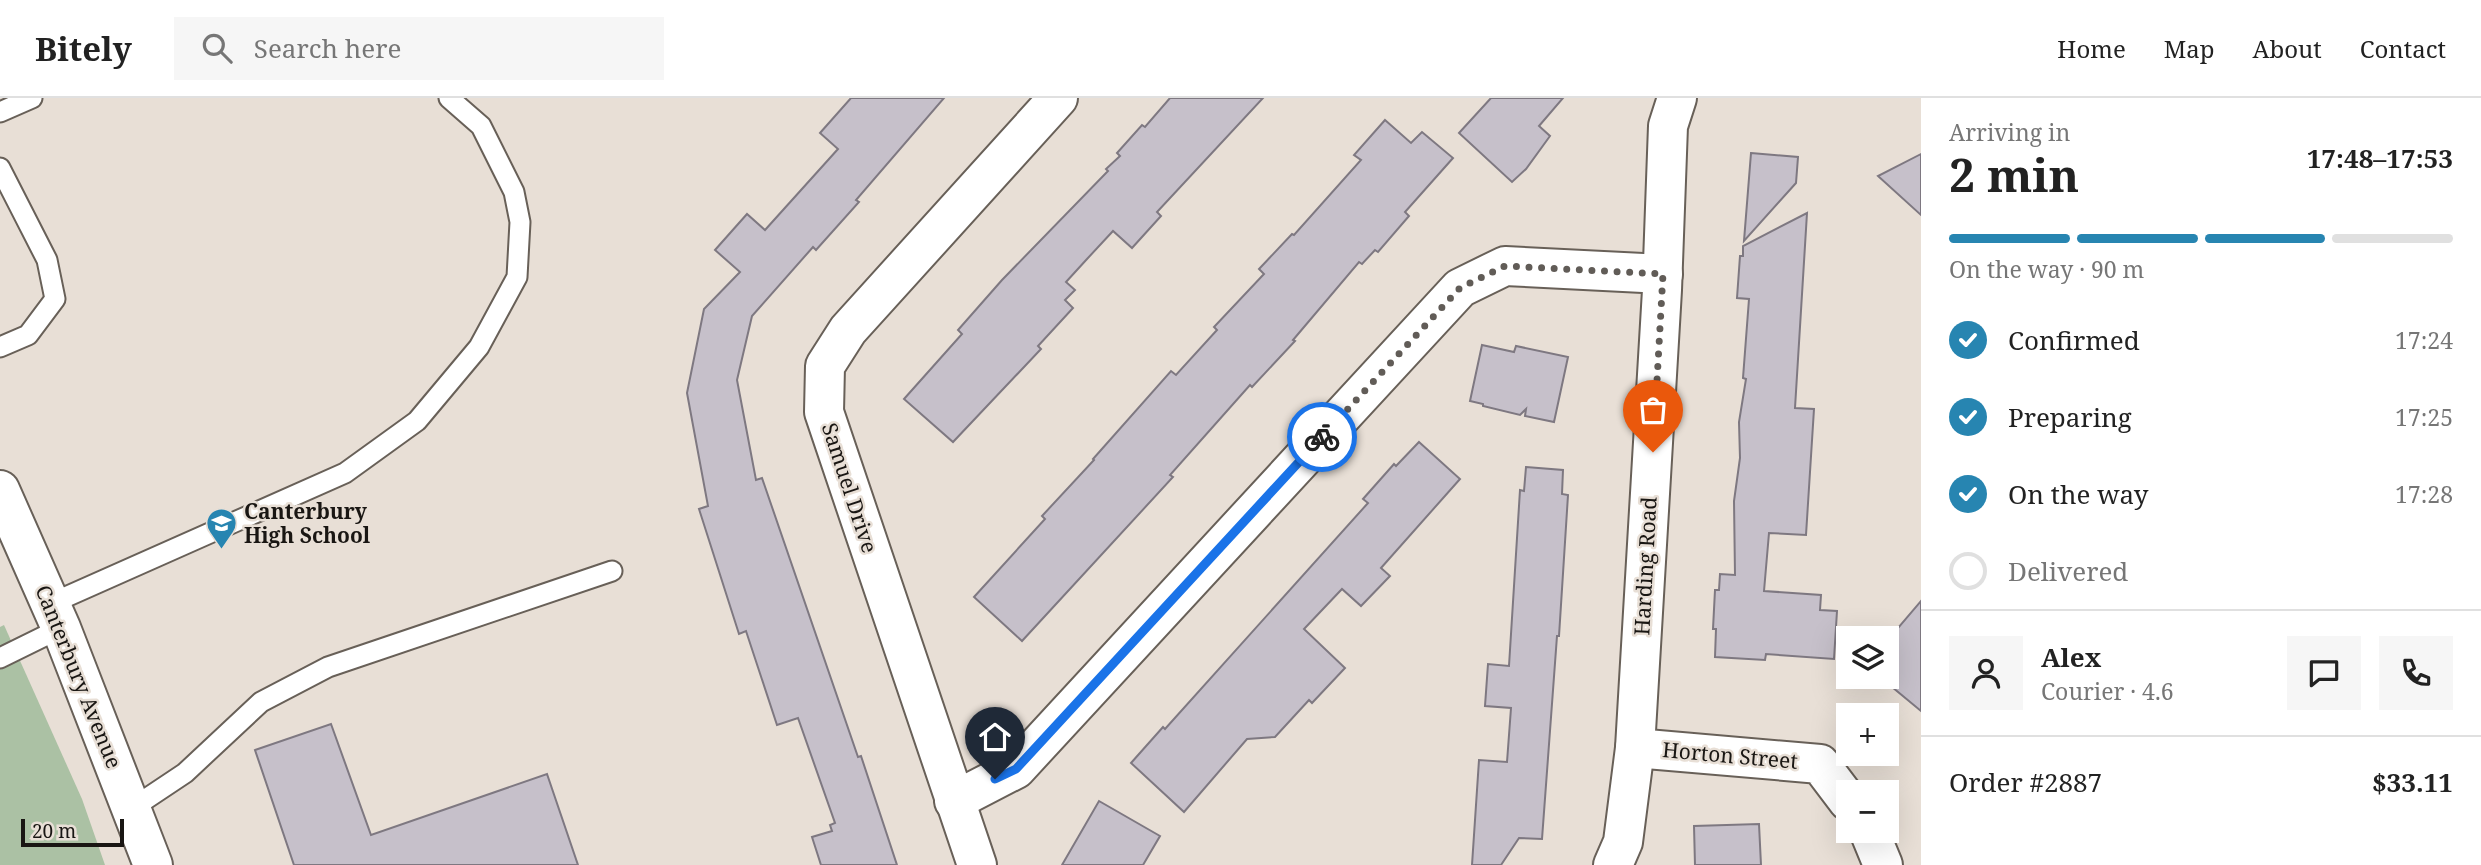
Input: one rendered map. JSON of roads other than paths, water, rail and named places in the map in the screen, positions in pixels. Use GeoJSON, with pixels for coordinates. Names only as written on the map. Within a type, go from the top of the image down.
{"type":"FeatureCollection","features":[{"type":"Feature","properties":{"kind":"street","name":"Samuel Drive"},"geometry":{"type":"LineString","coordinates":[[977,865],[824,412],[825,366],[848,330],[1058,98]]}},
{"type":"Feature","properties":{"kind":"street","name":"Harding Road"},"geometry":{"type":"LineString","coordinates":[[1613,865],[1623,842],[1635,748],[1663,274],[1668,126],[1677,98]]}},
{"type":"Feature","properties":{"kind":"street"},"geometry":{"type":"LineString","coordinates":[[954,801],[1016,769],[1460,288],[1505,266],[1663,274]]}},
{"type":"Feature","properties":{"kind":"street","name":"Canterbury Avenue"},"geometry":{"type":"LineString","coordinates":[[0,490],[55,616],[153,865]]}},
{"type":"Feature","properties":{"kind":"street","name":"Horton Street"},"geometry":{"type":"LineString","coordinates":[[1635,748],[1820,764],[1836,786]]}},
{"type":"Feature","properties":{"kind":"street"},"geometry":{"type":"LineString","coordinates":[[1874,843],[1883,865]]}},
{"type":"Feature","properties":{"kind":"lane"},"geometry":{"type":"LineString","coordinates":[[0,112],[32,98]]}},
{"type":"Feature","properties":{"kind":"lane"},"geometry":{"type":"LineString","coordinates":[[0,658],[55,616],[345,473],[417,421],[479,347],[517,277],[520,222],[514,192],[481,126],[449,98]]}},
{"type":"Feature","properties":{"kind":"lane"},"geometry":{"type":"LineString","coordinates":[[0,168],[47,260],[55,299],[28,335],[0,347]]}},
{"type":"Feature","properties":{"kind":"lane"},"geometry":{"type":"LineString","coordinates":[[131,809],[185,774],[261,702],[328,667],[612,571]]}},
{"type":"Feature","properties":{"kind":"place","name":"Canterbury High School"},"geometry":{"type":"Point","coordinates":[221,551]}}]}
